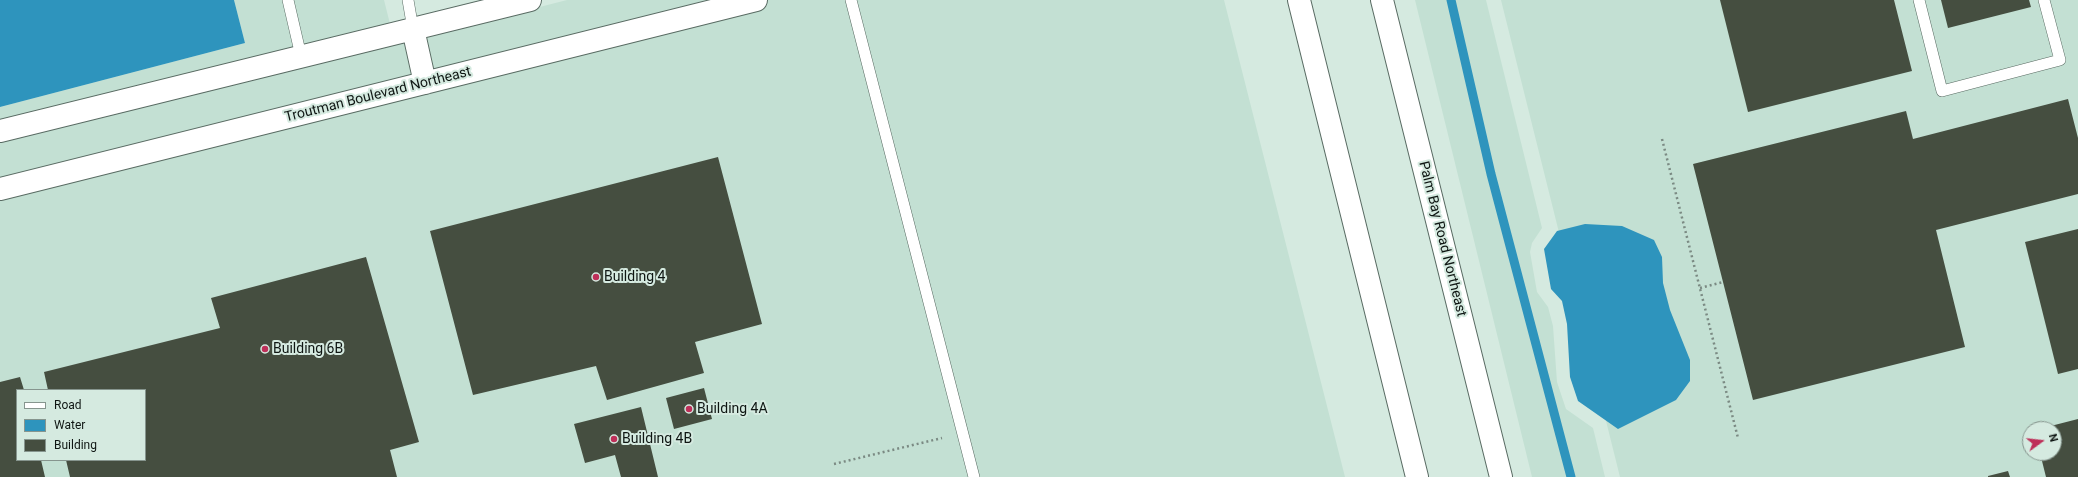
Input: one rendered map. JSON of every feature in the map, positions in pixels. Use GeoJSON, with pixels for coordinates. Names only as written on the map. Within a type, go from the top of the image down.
{"type":"FeatureCollection","features":[{"type":"Feature","properties":{"kind":"street"},"geometry":{"type":"LineString","coordinates":[[0,131],[530,0]]}},
{"type":"Feature","properties":{"kind":"street","name":"Troutman Boulevard Northeast"},"geometry":{"type":"LineString","coordinates":[[0,189],[756,0]]}},
{"type":"Feature","properties":{"kind":"street"},"geometry":{"type":"LineString","coordinates":[[1299,0],[1417,477]]}},
{"type":"Feature","properties":{"kind":"street","name":"Palm Bay Road Northeast"},"geometry":{"type":"LineString","coordinates":[[1382,0],[1501,477]]}},
{"type":"Feature","properties":{"kind":"street"},"geometry":{"type":"LineString","coordinates":[[413,29],[425,83]]}},
{"type":"Feature","properties":{"kind":"lane"},"geometry":{"type":"LineString","coordinates":[[288,0],[301,56]]}},
{"type":"Feature","properties":{"kind":"lane"},"geometry":{"type":"LineString","coordinates":[[408,0],[413,29]]}},
{"type":"Feature","properties":{"kind":"lane"},"geometry":{"type":"LineString","coordinates":[[851,0],[974,477]]}},
{"type":"Feature","properties":{"kind":"lane"},"geometry":{"type":"LineString","coordinates":[[1919,0],[1942,91],[2060,60],[2044,0]]}},
{"type":"Feature","properties":{"kind":"path"},"geometry":{"type":"LineString","coordinates":[[1662,139],[1738,438]]}},
{"type":"Feature","properties":{"kind":"path"},"geometry":{"type":"LineString","coordinates":[[1700,288],[1723,282]]}},
{"type":"Feature","properties":{"kind":"path"},"geometry":{"type":"LineString","coordinates":[[834,464],[962,433]]}},
{"type":"Feature","properties":{"kind":"shaded area"},"geometry":{"type":"Polygon","coordinates":[[[234,0],[384,0],[395,44],[567,0],[1224,0],[1345,477],[0,477],[0,107],[245,43],[234,0]]]}},
{"type":"Feature","properties":{"kind":"shaded area"},"geometry":{"type":"Polygon","coordinates":[[[1415,0],[1486,0],[1542,228],[1532,243],[1530,252],[1537,292],[1548,307],[1553,326],[1557,382],[1566,409],[1593,428],[1605,477],[1532,477],[1415,0]]]}},
{"type":"Feature","properties":{"kind":"shaded area"},"geometry":{"type":"Polygon","coordinates":[[[1501,0],[2078,0],[2078,477],[1620,477],[1501,0]]]}},
{"type":"Feature","properties":{"kind":"water"},"geometry":{"type":"Polygon","coordinates":[[[0,0],[234,0],[245,43],[0,107],[0,0]]]}},
{"type":"Feature","properties":{"kind":"water"},"geometry":{"type":"Polygon","coordinates":[[[1585,224],[1622,226],[1654,240],[1662,257],[1663,283],[1670,310],[1690,360],[1690,381],[1676,400],[1618,429],[1578,401],[1570,377],[1567,324],[1562,301],[1551,289],[1544,249],[1557,231],[1585,224]]]}},
{"type":"Feature","properties":{"kind":"building"},"geometry":{"type":"Polygon","coordinates":[[[1720,0],[1894,0],[1912,71],[1748,112],[1720,0]]]}},
{"type":"Feature","properties":{"kind":"building"},"geometry":{"type":"Polygon","coordinates":[[[1941,0],[2029,0],[2031,7],[1948,28],[1941,0]]]}},
{"type":"Feature","properties":{"kind":"building"},"geometry":{"type":"Polygon","coordinates":[[[2068,99],[2078,138],[2078,194],[1936,230],[1965,347],[1753,400],[1693,164],[1906,111],[1913,139],[2068,99]]]}},
{"type":"Feature","properties":{"kind":"building","name":"Building 4"},"geometry":{"type":"Polygon","coordinates":[[[718,157],[762,324],[695,342],[704,373],[607,400],[596,366],[473,395],[430,231],[718,157]]]}},
{"type":"Feature","properties":{"kind":"building"},"geometry":{"type":"Polygon","coordinates":[[[2078,229],[2078,369],[2058,374],[2025,242],[2078,229]]]}},
{"type":"Feature","properties":{"kind":"building","name":"Building 6B"},"geometry":{"type":"Polygon","coordinates":[[[366,257],[419,442],[390,450],[397,477],[70,477],[66,461],[146,461],[146,389],[48,389],[44,372],[220,328],[211,298],[366,257]]]}},
{"type":"Feature","properties":{"kind":"building"},"geometry":{"type":"Polygon","coordinates":[[[20,377],[24,389],[16,389],[16,461],[41,461],[45,477],[0,477],[0,382],[20,377]]]}},
{"type":"Feature","properties":{"kind":"building","name":"Building 4A"},"geometry":{"type":"Polygon","coordinates":[[[704,388],[712,419],[674,429],[666,398],[704,388]]]}},
{"type":"Feature","properties":{"kind":"building","name":"Building 4B"},"geometry":{"type":"Polygon","coordinates":[[[641,407],[658,477],[621,477],[615,455],[585,463],[574,424],[641,407]]]}},
{"type":"Feature","properties":{"kind":"building"},"geometry":{"type":"Polygon","coordinates":[[[2078,419],[2078,477],[2046,477],[2042,461],[2062,461],[2062,423],[2078,419]]]}},
{"type":"Feature","properties":{"kind":"building"},"geometry":{"type":"Polygon","coordinates":[[[2008,471],[2010,477],[1988,477],[1988,476],[2008,471]]]}},
{"type":"Feature","properties":{"kind":"waterway"},"geometry":{"type":"LineString","coordinates":[[1451,0],[1491,174],[1571,477]]}},
{"type":"Feature","properties":{"kind":"place","name":"Building 4"},"geometry":{"type":"Point","coordinates":[596,277]}},
{"type":"Feature","properties":{"kind":"place","name":"Building 6B"},"geometry":{"type":"Point","coordinates":[265,349]}},
{"type":"Feature","properties":{"kind":"place","name":"Building 4A"},"geometry":{"type":"Point","coordinates":[689,409]}},
{"type":"Feature","properties":{"kind":"place","name":"Building 4B"},"geometry":{"type":"Point","coordinates":[614,439]}}]}
